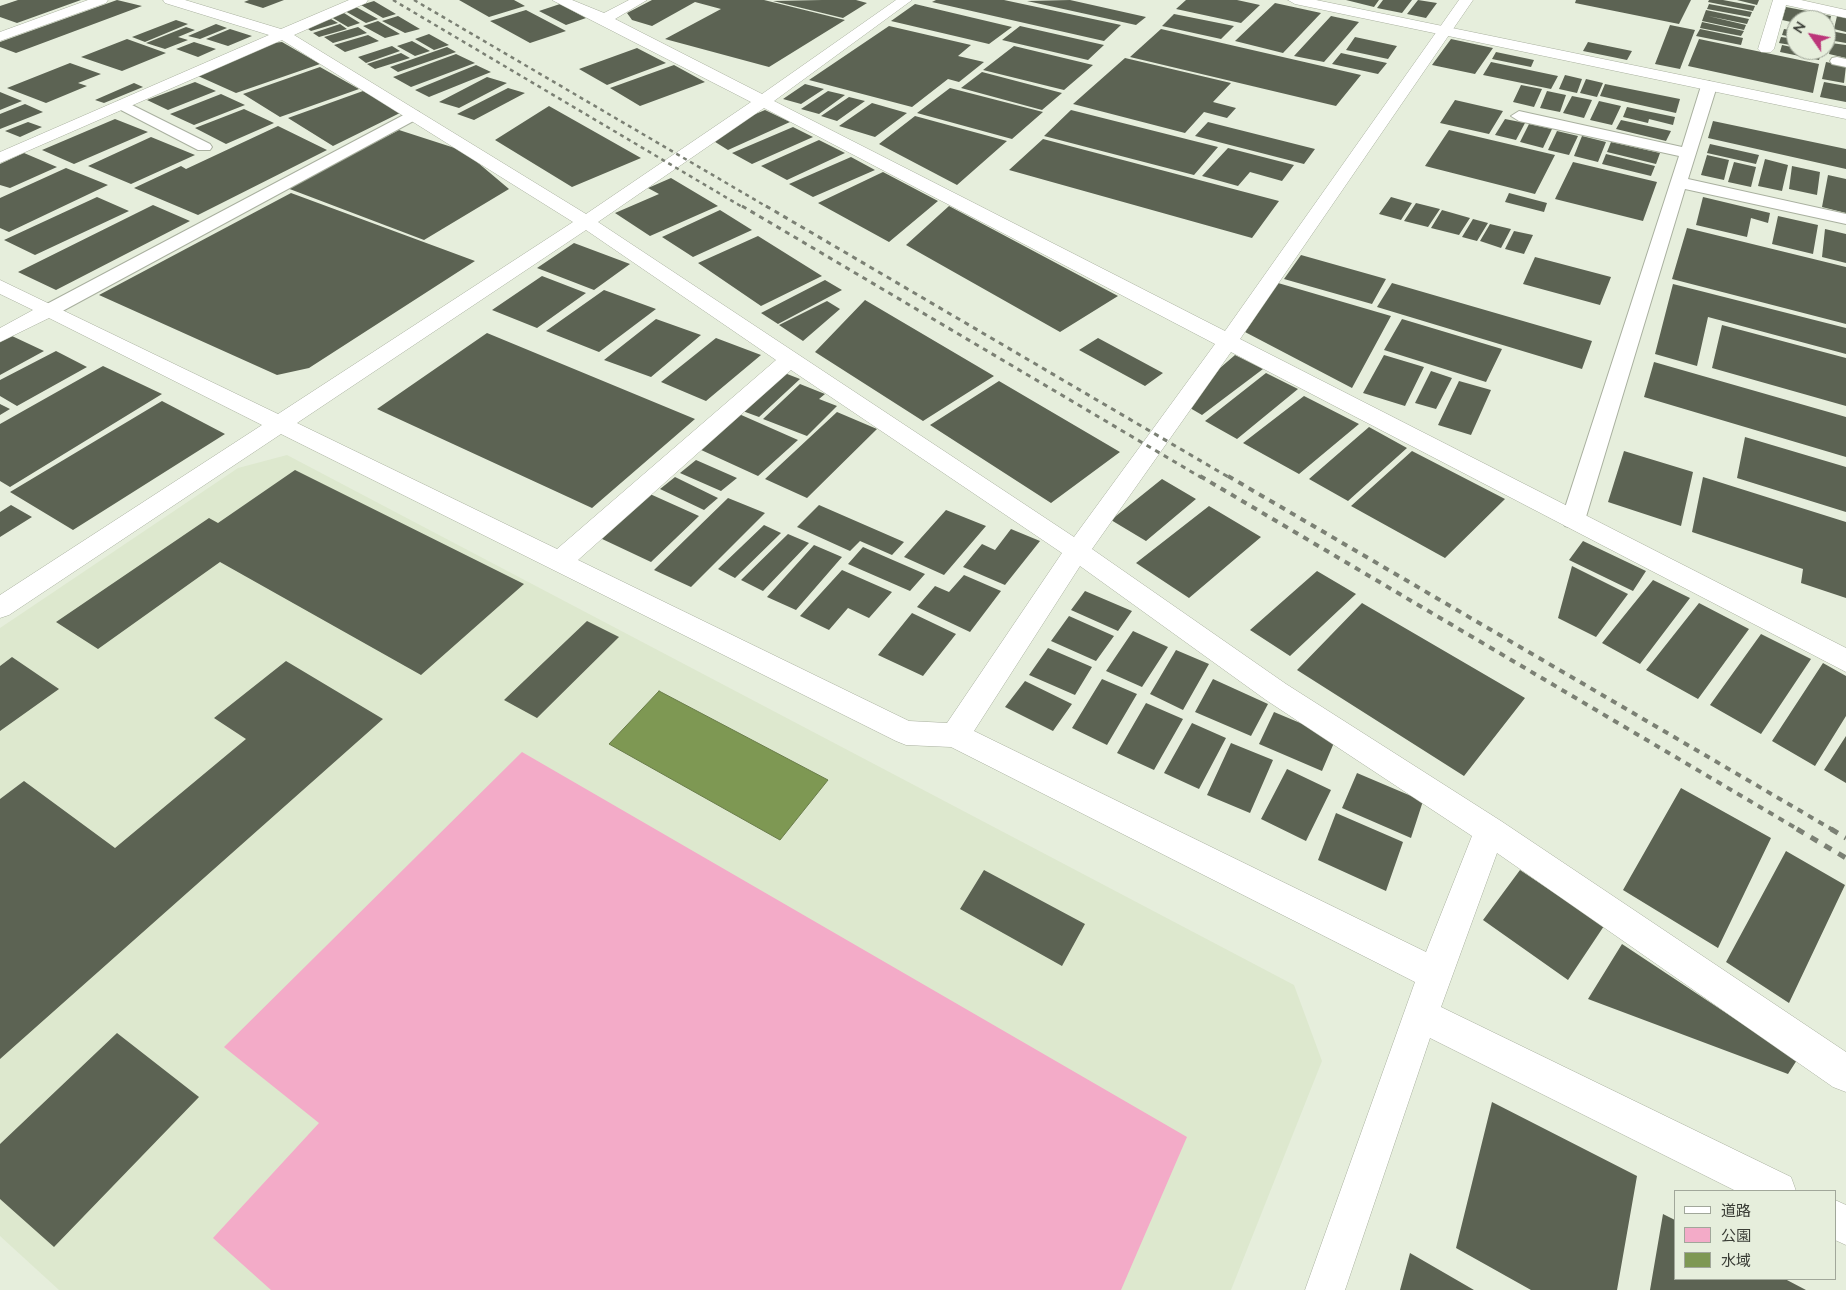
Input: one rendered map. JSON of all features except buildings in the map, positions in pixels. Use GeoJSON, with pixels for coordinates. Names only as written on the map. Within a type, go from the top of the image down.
{"type":"FeatureCollection","features":[{"type":"Feature","properties":{"kind":"street"},"geometry":{"type":"LineString","coordinates":[[0,36],[101,0]]}},
{"type":"Feature","properties":{"kind":"street"},"geometry":{"type":"LineString","coordinates":[[170,0],[284,35],[586,222],[1076,551],[1276,692],[1490,831],[1846,1074]]}},
{"type":"Feature","properties":{"kind":"street"},"geometry":{"type":"LineString","coordinates":[[0,158],[361,0]]}},
{"type":"Feature","properties":{"kind":"street"},"geometry":{"type":"LineString","coordinates":[[560,0],[604,19],[1846,661]]}},
{"type":"Feature","properties":{"kind":"street"},"geometry":{"type":"LineString","coordinates":[[604,19],[640,0]]}},
{"type":"Feature","properties":{"kind":"street"},"geometry":{"type":"LineString","coordinates":[[0,608],[279,422],[586,222],[762,102],[905,0]]}},
{"type":"Feature","properties":{"kind":"street"},"geometry":{"type":"LineString","coordinates":[[955,735],[1076,551],[1228,341],[1466,0]]}},
{"type":"Feature","properties":{"kind":"street"},"geometry":{"type":"LineString","coordinates":[[1766,49],[1781,0],[1846,14]]}},
{"type":"Feature","properties":{"kind":"street"},"geometry":{"type":"LineString","coordinates":[[1302,1],[1846,114]]}},
{"type":"Feature","properties":{"kind":"street"},"geometry":{"type":"LineString","coordinates":[[0,286],[906,733],[955,735],[1435,974]]}},
{"type":"Feature","properties":{"kind":"street"},"geometry":{"type":"LineString","coordinates":[[0,336],[50,310]]}},
{"type":"Feature","properties":{"kind":"street"},"geometry":{"type":"LineString","coordinates":[[559,562],[790,359]]}},
{"type":"Feature","properties":{"kind":"street"},"geometry":{"type":"LineString","coordinates":[[1325,1290],[1435,974],[1490,831]]}},
{"type":"Feature","properties":{"kind":"street"},"geometry":{"type":"LineString","coordinates":[[1421,1015],[1775,1190]]}},
{"type":"Feature","properties":{"kind":"lane"},"geometry":{"type":"LineString","coordinates":[[1573,520],[1709,86]]}},
{"type":"Feature","properties":{"kind":"lane"},"geometry":{"type":"LineString","coordinates":[[122,105],[204,147]]}},
{"type":"Feature","properties":{"kind":"lane"},"geometry":{"type":"LineString","coordinates":[[50,310],[413,115]]}},
{"type":"Feature","properties":{"kind":"lane"},"geometry":{"type":"LineString","coordinates":[[1518,116],[1689,153]]}},
{"type":"Feature","properties":{"kind":"lane"},"geometry":{"type":"LineString","coordinates":[[1679,182],[1846,219]]}},
{"type":"Feature","properties":{"kind":"shaded area"},"geometry":{"type":"Polygon","coordinates":[[[287,455],[1294,985],[1322,1061],[1231,1290],[59,1290],[0,1236],[0,628],[238,468],[287,455]]]}},
{"type":"Feature","properties":{"kind":"green space"},"geometry":{"type":"Polygon","coordinates":[[[522,752],[1187,1137],[1121,1290],[271,1290],[213,1238],[319,1123],[224,1047],[522,752]]]}},
{"type":"Feature","properties":{"kind":"water"},"geometry":{"type":"Polygon","coordinates":[[[659,691],[828,780],[780,840],[609,744],[659,691]]]}},
{"type":"Feature","properties":{"kind":"railway"},"geometry":{"type":"LineString","coordinates":[[393,0],[744,208]]}},
{"type":"Feature","properties":{"kind":"railway"},"geometry":{"type":"LineString","coordinates":[[414,0],[769,208]]}},
{"type":"Feature","properties":{"kind":"railway"},"geometry":{"type":"LineString","coordinates":[[742,206],[1202,478]]}},
{"type":"Feature","properties":{"kind":"railway"},"geometry":{"type":"LineString","coordinates":[[766,206],[1230,478]]}},
{"type":"Feature","properties":{"kind":"railway"},"geometry":{"type":"LineString","coordinates":[[1200,476],[1799,830]]}},
{"type":"Feature","properties":{"kind":"railway"},"geometry":{"type":"LineString","coordinates":[[1228,476],[1833,830]]}},
{"type":"Feature","properties":{"kind":"railway"},"geometry":{"type":"LineString","coordinates":[[1797,829],[1846,858]]}},
{"type":"Feature","properties":{"kind":"railway"},"geometry":{"type":"LineString","coordinates":[[1831,829],[1846,838]]}}]}
